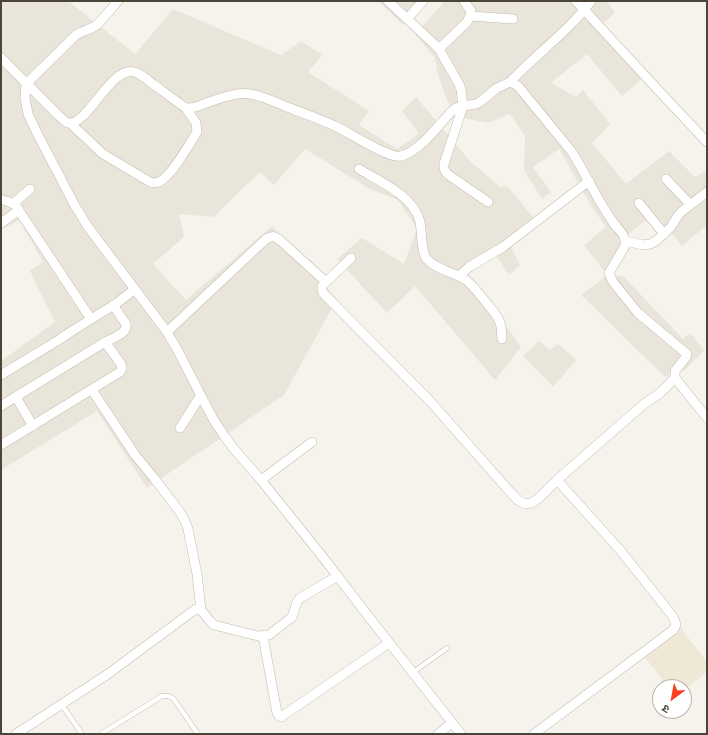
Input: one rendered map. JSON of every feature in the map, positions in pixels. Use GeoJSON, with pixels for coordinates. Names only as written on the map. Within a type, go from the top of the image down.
{"type":"FeatureCollection","features":[{"type":"Feature","properties":{"kind":"street"},"geometry":{"type":"LineString","coordinates":[[118,1],[98,24],[76,34],[26,84],[25,98],[28,114],[74,204],[88,227],[167,332],[223,434],[338,576],[461,734]]}},
{"type":"Feature","properties":{"kind":"street"},"geometry":{"type":"LineString","coordinates":[[388,1],[439,49],[459,84],[463,106],[443,169],[450,176],[488,202]]}},
{"type":"Feature","properties":{"kind":"street"},"geometry":{"type":"LineString","coordinates":[[407,19],[423,1]]}},
{"type":"Feature","properties":{"kind":"street"},"geometry":{"type":"LineString","coordinates":[[439,49],[467,22],[471,12],[464,1]]}},
{"type":"Feature","properties":{"kind":"street"},"geometry":{"type":"LineString","coordinates":[[576,1],[707,142]]}},
{"type":"Feature","properties":{"kind":"street"},"geometry":{"type":"LineString","coordinates":[[186,108],[238,94],[251,94],[336,126],[382,151],[394,156],[400,156],[419,146],[456,108],[476,104],[497,88],[510,82],[570,25],[591,1]]}},
{"type":"Feature","properties":{"kind":"street"},"geometry":{"type":"LineString","coordinates":[[470,16],[513,19]]}},
{"type":"Feature","properties":{"kind":"street"},"geometry":{"type":"LineString","coordinates":[[1,58],[59,116],[70,123],[103,154],[150,182],[158,182],[167,176],[197,132],[196,123],[186,108],[135,72],[127,72],[119,76],[79,119],[70,123]]}},
{"type":"Feature","properties":{"kind":"street"},"geometry":{"type":"LineString","coordinates":[[510,82],[518,86],[564,141],[579,162],[605,210],[624,236],[626,241],[625,246],[609,274],[613,282],[638,314],[687,354],[675,371],[675,378],[707,418]]}},
{"type":"Feature","properties":{"kind":"street"},"geometry":{"type":"LineString","coordinates":[[359,169],[405,198],[418,215],[423,252],[426,257],[431,262],[459,276],[469,283],[499,320],[502,339]]}},
{"type":"Feature","properties":{"kind":"street"},"geometry":{"type":"LineString","coordinates":[[666,179],[690,204]]}},
{"type":"Feature","properties":{"kind":"street"},"geometry":{"type":"LineString","coordinates":[[459,276],[469,267],[504,247],[589,181]]}},
{"type":"Feature","properties":{"kind":"street"},"geometry":{"type":"LineString","coordinates":[[1,223],[17,207],[30,189]]}},
{"type":"Feature","properties":{"kind":"street"},"geometry":{"type":"LineString","coordinates":[[626,241],[647,245],[656,241],[671,227],[681,212],[707,192]]}},
{"type":"Feature","properties":{"kind":"street"},"geometry":{"type":"LineString","coordinates":[[1,199],[17,207],[91,319]]}},
{"type":"Feature","properties":{"kind":"street"},"geometry":{"type":"LineString","coordinates":[[639,203],[664,234]]}},
{"type":"Feature","properties":{"kind":"street"},"geometry":{"type":"LineString","coordinates":[[167,332],[270,236],[281,241],[326,282]]}},
{"type":"Feature","properties":{"kind":"street"},"geometry":{"type":"LineString","coordinates":[[351,258],[322,286],[323,293],[430,401],[518,500],[525,504],[531,503],[538,499],[557,480],[644,404],[660,393],[675,378]]}},
{"type":"Feature","properties":{"kind":"street"},"geometry":{"type":"LineString","coordinates":[[1,375],[58,341],[135,289]]}},
{"type":"Feature","properties":{"kind":"street"},"geometry":{"type":"LineString","coordinates":[[1,406],[122,333],[127,327],[113,305]]}},
{"type":"Feature","properties":{"kind":"street"},"geometry":{"type":"LineString","coordinates":[[1,445],[120,372],[122,368],[121,364],[105,342]]}},
{"type":"Feature","properties":{"kind":"street"},"geometry":{"type":"LineString","coordinates":[[92,390],[135,455],[154,478],[185,521],[197,574],[201,610],[210,621],[214,624],[258,636],[269,635],[292,617],[297,602],[300,598],[338,576]]}},
{"type":"Feature","properties":{"kind":"street"},"geometry":{"type":"LineString","coordinates":[[180,428],[201,395]]}},
{"type":"Feature","properties":{"kind":"street"},"geometry":{"type":"LineString","coordinates":[[16,397],[33,426]]}},
{"type":"Feature","properties":{"kind":"street"},"geometry":{"type":"LineString","coordinates":[[261,480],[312,442]]}},
{"type":"Feature","properties":{"kind":"street"},"geometry":{"type":"LineString","coordinates":[[534,734],[673,630],[676,625],[671,614],[620,550],[557,480]]}},
{"type":"Feature","properties":{"kind":"street"},"geometry":{"type":"LineString","coordinates":[[16,734],[108,674],[193,611],[201,610]]}},
{"type":"Feature","properties":{"kind":"street"},"geometry":{"type":"LineString","coordinates":[[264,636],[277,713],[281,717],[389,643]]}},
{"type":"Feature","properties":{"kind":"street"},"geometry":{"type":"LineString","coordinates":[[438,734],[452,723]]}},
{"type":"Feature","properties":{"kind":"lane"},"geometry":{"type":"LineString","coordinates":[[412,673],[447,648]]}},
{"type":"Feature","properties":{"kind":"lane"},"geometry":{"type":"LineString","coordinates":[[100,734],[162,696],[173,698],[198,734]]}},
{"type":"Feature","properties":{"kind":"lane"},"geometry":{"type":"LineString","coordinates":[[62,704],[82,734]]}},
{"type":"Feature","properties":{"kind":"shaded area"},"geometry":{"type":"Polygon","coordinates":[[[1,1],[68,1],[135,54],[173,9],[281,55],[301,41],[322,55],[308,72],[369,111],[359,125],[397,149],[419,134],[402,111],[416,97],[470,161],[500,187],[507,186],[540,225],[510,245],[520,265],[509,275],[496,255],[468,274],[521,347],[495,380],[415,286],[387,313],[337,259],[362,238],[404,264],[417,229],[398,200],[370,189],[305,149],[274,185],[260,172],[213,217],[179,214],[184,237],[153,264],[186,300],[272,226],[337,299],[284,395],[147,488],[97,411],[1,470],[1,361],[55,322],[30,271],[43,262],[19,220],[1,230],[1,1]]]}},
{"type":"Feature","properties":{"kind":"shaded area"},"geometry":{"type":"Polygon","coordinates":[[[378,1],[427,1],[403,25],[378,1]]]}},
{"type":"Feature","properties":{"kind":"shaded area"},"geometry":{"type":"Polygon","coordinates":[[[445,1],[607,1],[615,13],[602,24],[648,73],[622,96],[587,54],[551,83],[576,97],[583,90],[610,124],[592,143],[626,184],[669,151],[695,177],[707,170],[707,225],[682,246],[673,235],[645,221],[627,235],[630,250],[604,271],[584,245],[606,227],[592,207],[559,149],[533,167],[551,192],[542,199],[524,170],[525,136],[510,114],[488,123],[453,116],[438,75],[435,58],[415,34],[445,1]]]}},
{"type":"Feature","properties":{"kind":"shaded area"},"geometry":{"type":"Polygon","coordinates":[[[623,276],[683,339],[690,333],[704,350],[685,370],[665,377],[581,295],[605,277],[623,276]]]}},
{"type":"Feature","properties":{"kind":"shaded area"},"geometry":{"type":"Polygon","coordinates":[[[539,341],[550,350],[558,344],[576,360],[553,387],[523,356],[539,341]]]}},
{"type":"Feature","properties":{"kind":"shaded area"},"geometry":{"type":"Polygon","coordinates":[[[680,627],[707,662],[707,672],[692,684],[692,679],[662,679],[644,656],[680,627]]]}}]}
